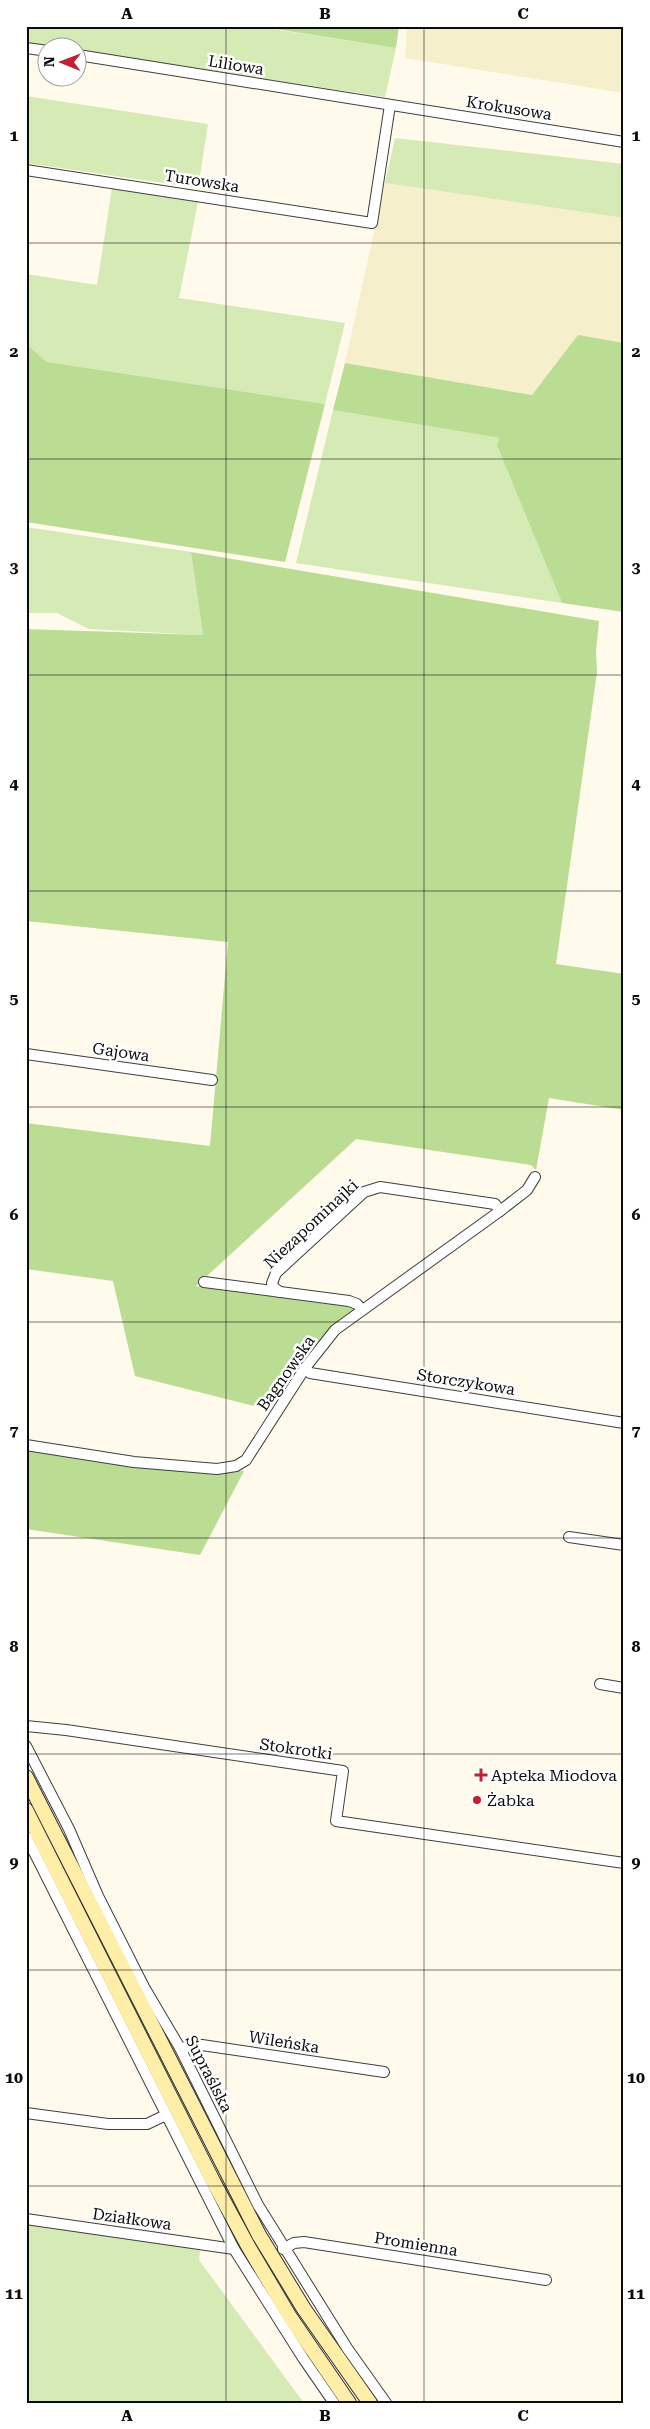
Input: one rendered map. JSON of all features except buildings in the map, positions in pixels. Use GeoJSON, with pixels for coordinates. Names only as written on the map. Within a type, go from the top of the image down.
{"type":"FeatureCollection","features":[{"type":"Feature","properties":{"kind":"main road"},"geometry":{"type":"LineString","coordinates":[[26,1777],[259,2234],[304,2309],[370,2403]]}},
{"type":"Feature","properties":{"kind":"main road"},"geometry":{"type":"LineString","coordinates":[[26,1810],[214,2183],[248,2246],[290,2317],[349,2403]]}},
{"type":"Feature","properties":{"kind":"street","name":"Liliowa"},"geometry":{"type":"LineString","coordinates":[[88,57],[390,105]]}},
{"type":"Feature","properties":{"kind":"street","name":"Krokusowa"},"geometry":{"type":"LineString","coordinates":[[390,105],[624,142]]}},
{"type":"Feature","properties":{"kind":"street","name":"Turowska"},"geometry":{"type":"LineString","coordinates":[[26,170],[372,224],[390,105]]}},
{"type":"Feature","properties":{"kind":"street","name":"Gajowa"},"geometry":{"type":"LineString","coordinates":[[26,1054],[212,1080]]}},
{"type":"Feature","properties":{"kind":"street","name":"Bagnowska"},"geometry":{"type":"LineString","coordinates":[[26,1445],[134,1462],[217,1469],[236,1466],[246,1460],[305,1368],[335,1330],[361,1309],[500,1211],[527,1190],[535,1176]]}},
{"type":"Feature","properties":{"kind":"street","name":"Niezapominajki"},"geometry":{"type":"LineString","coordinates":[[280,1292],[274,1288],[272,1283],[276,1274],[364,1192],[371,1188],[380,1187],[495,1204],[500,1211]]}},
{"type":"Feature","properties":{"kind":"street","name":"Niezapominajki"},"geometry":{"type":"LineString","coordinates":[[204,1282],[349,1301],[358,1304],[361,1309]]}},
{"type":"Feature","properties":{"kind":"street","name":"Storczykowa"},"geometry":{"type":"LineString","coordinates":[[305,1368],[310,1373],[624,1423]]}},
{"type":"Feature","properties":{"kind":"street"},"geometry":{"type":"LineString","coordinates":[[569,1537],[624,1546]]}},
{"type":"Feature","properties":{"kind":"street"},"geometry":{"type":"LineString","coordinates":[[600,1684],[624,1688]]}},
{"type":"Feature","properties":{"kind":"street","name":"Stokrotki"},"geometry":{"type":"LineString","coordinates":[[26,1726],[66,1730],[343,1771],[336,1821],[624,1863]]}},
{"type":"Feature","properties":{"kind":"street","name":"Supraślska"},"geometry":{"type":"LineString","coordinates":[[26,1746],[144,1987],[180,2048],[258,2205],[347,2348],[386,2403]]}},
{"type":"Feature","properties":{"kind":"street"},"geometry":{"type":"LineString","coordinates":[[26,1836],[234,2249],[302,2358],[334,2403]]}},
{"type":"Feature","properties":{"kind":"street","name":"Wileńska"},"geometry":{"type":"LineString","coordinates":[[180,2048],[202,2044],[384,2072]]}},
{"type":"Feature","properties":{"kind":"street"},"geometry":{"type":"LineString","coordinates":[[26,2113],[113,2124],[147,2124],[166,2115]]}},
{"type":"Feature","properties":{"kind":"street","name":"Działkowa"},"geometry":{"type":"LineString","coordinates":[[26,2219],[234,2249]]}},
{"type":"Feature","properties":{"kind":"street","name":"Promienna"},"geometry":{"type":"LineString","coordinates":[[283,2248],[294,2243],[304,2242],[546,2280]]}},
{"type":"Feature","properties":{"kind":"shaded area"},"geometry":{"type":"Polygon","coordinates":[[[407,26],[624,26],[624,93],[405,58],[407,26]]]}},
{"type":"Feature","properties":{"kind":"shaded area"},"geometry":{"type":"Polygon","coordinates":[[[385,183],[624,218],[624,343],[578,336],[532,395],[345,363],[385,183]]]}},
{"type":"Feature","properties":{"kind":"green space"},"geometry":{"type":"Polygon","coordinates":[[[26,26],[253,26],[396,48],[385,97],[88,52],[88,38],[38,38],[38,45],[26,43],[26,26]]]}},
{"type":"Feature","properties":{"kind":"green space"},"geometry":{"type":"Polygon","coordinates":[[[256,26],[399,26],[396,48],[256,26]]]}},
{"type":"Feature","properties":{"kind":"green space"},"geometry":{"type":"Polygon","coordinates":[[[26,96],[208,124],[198,188],[26,163],[26,96]]]}},
{"type":"Feature","properties":{"kind":"green space"},"geometry":{"type":"Polygon","coordinates":[[[395,138],[624,164],[624,218],[385,183],[395,138]]]}},
{"type":"Feature","properties":{"kind":"green space"},"geometry":{"type":"Polygon","coordinates":[[[112,188],[198,202],[179,298],[345,323],[325,404],[47,362],[26,344],[26,274],[97,285],[112,188]]]}},
{"type":"Feature","properties":{"kind":"green space"},"geometry":{"type":"Polygon","coordinates":[[[578,335],[624,343],[624,612],[562,603],[497,445],[500,438],[333,410],[345,363],[532,395],[578,335]]]}},
{"type":"Feature","properties":{"kind":"green space"},"geometry":{"type":"Polygon","coordinates":[[[26,344],[47,362],[325,404],[285,562],[26,522],[26,344]]]}},
{"type":"Feature","properties":{"kind":"green space"},"geometry":{"type":"Polygon","coordinates":[[[333,410],[501,438],[498,445],[562,603],[296,563],[333,410]]]}},
{"type":"Feature","properties":{"kind":"green space"},"geometry":{"type":"Polygon","coordinates":[[[26,527],[191,552],[203,635],[89,629],[57,613],[26,613],[26,527]]]}},
{"type":"Feature","properties":{"kind":"green space"},"geometry":{"type":"Polygon","coordinates":[[[191,552],[599,621],[596,651],[597,672],[556,964],[624,974],[624,1110],[549,1098],[536,1170],[531,1165],[356,1139],[196,1286],[357,1308],[331,1327],[271,1399],[254,1406],[135,1376],[113,1281],[26,1269],[26,1123],[210,1146],[228,942],[26,921],[26,629],[203,635],[191,552]]]}},
{"type":"Feature","properties":{"kind":"green space"},"geometry":{"type":"Polygon","coordinates":[[[26,1447],[223,1471],[244,1471],[200,1555],[26,1529],[26,1447]]]}},
{"type":"Feature","properties":{"kind":"green space"},"geometry":{"type":"Polygon","coordinates":[[[26,2224],[200,2250],[199,2260],[304,2403],[26,2403],[26,2224]]]}},
{"type":"Feature","properties":{"kind":"place","name":"Apteka Miodova"},"geometry":{"type":"Point","coordinates":[481,1775]}},
{"type":"Feature","properties":{"kind":"place","name":"Żabka"},"geometry":{"type":"Point","coordinates":[477,1800]}}]}
